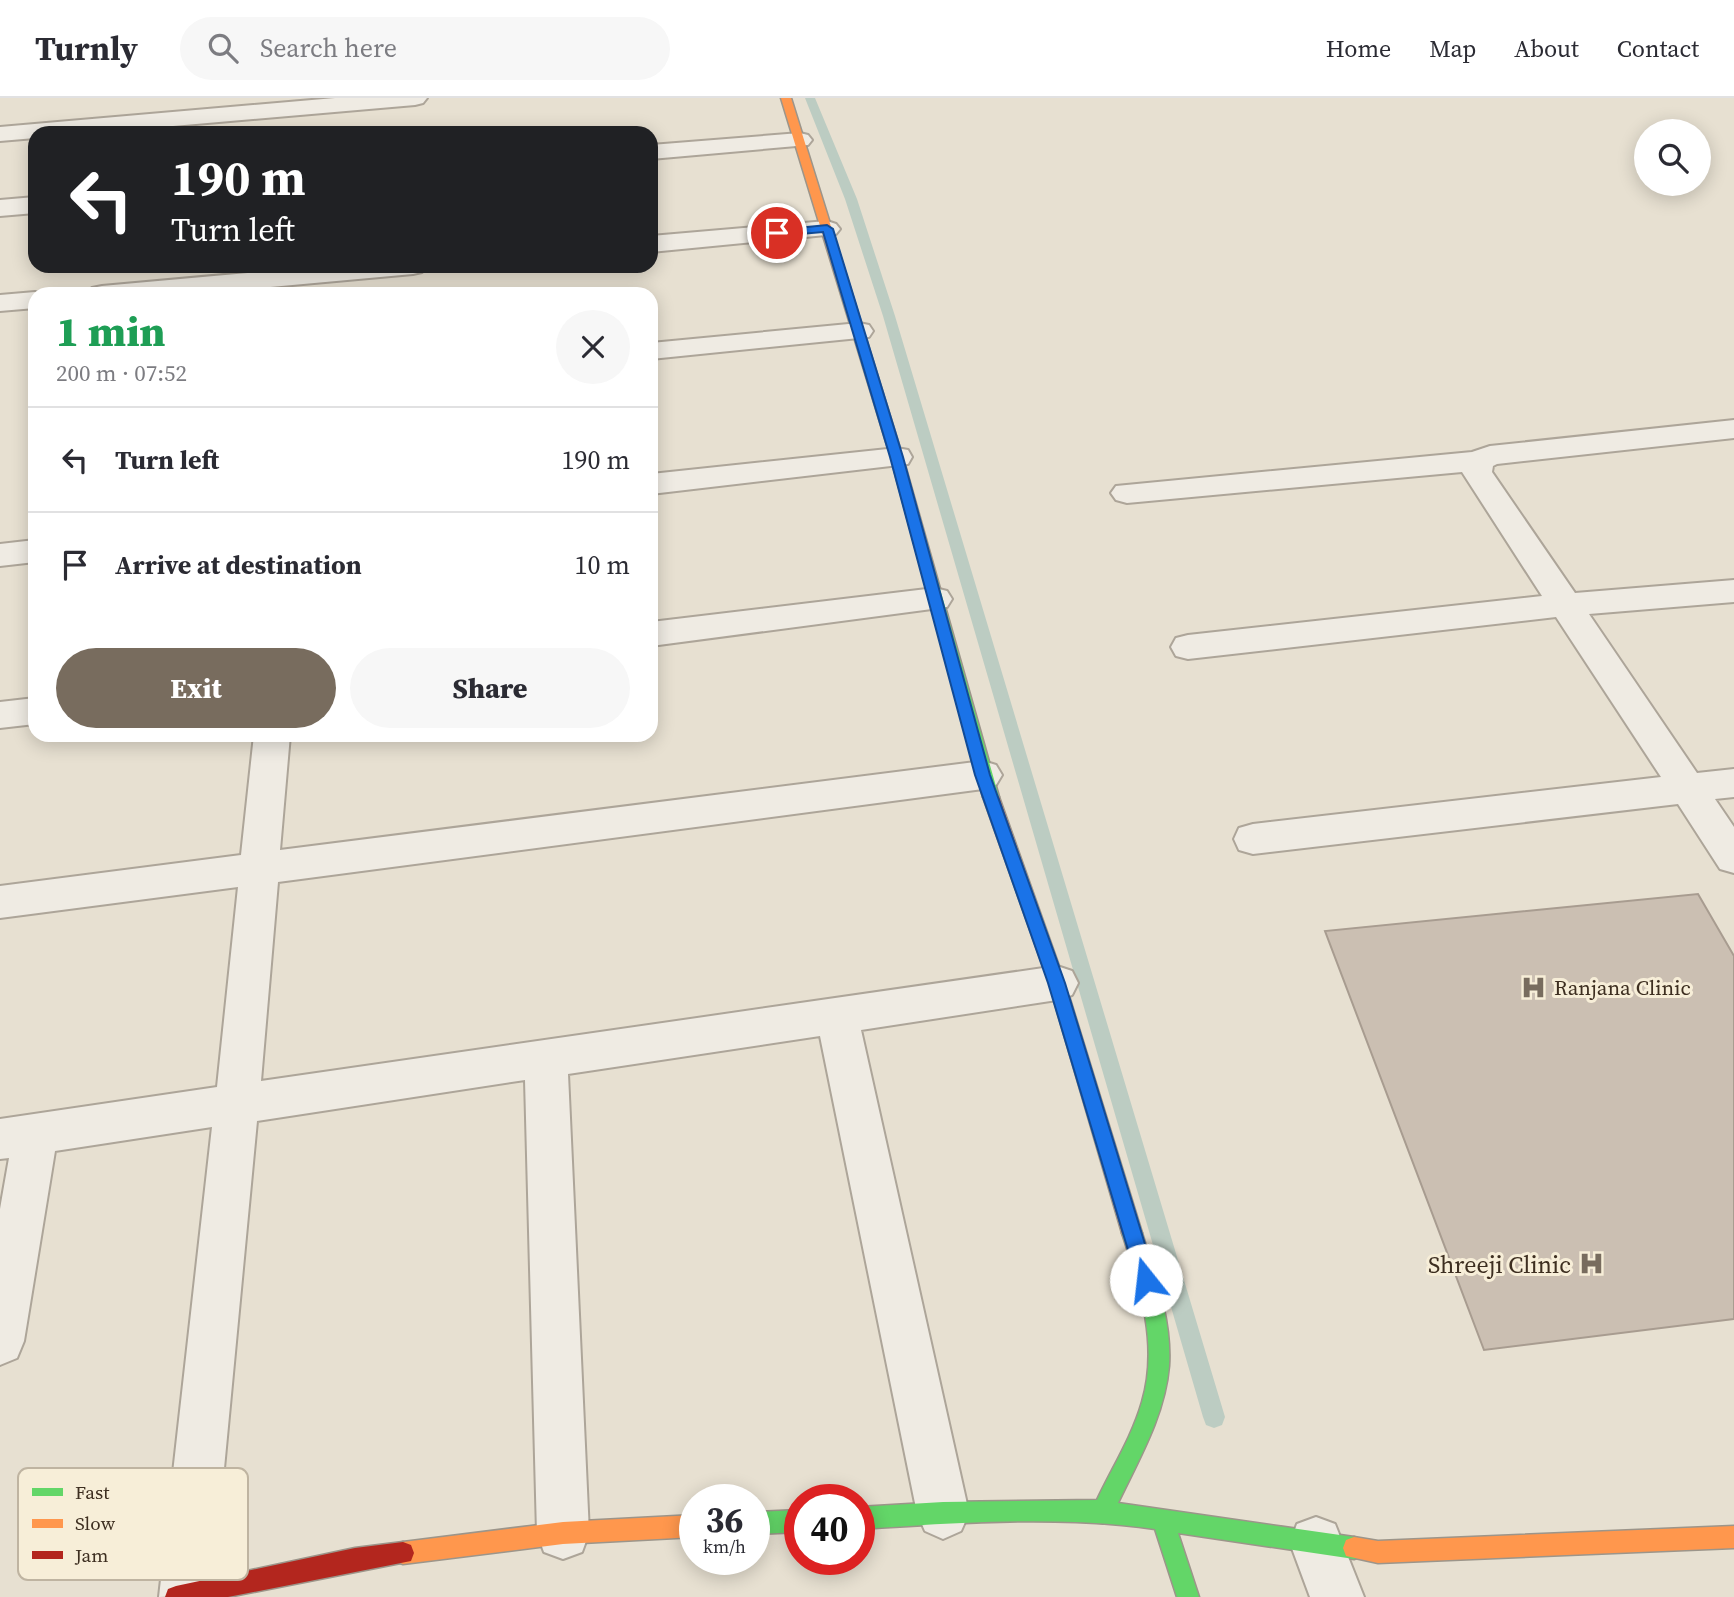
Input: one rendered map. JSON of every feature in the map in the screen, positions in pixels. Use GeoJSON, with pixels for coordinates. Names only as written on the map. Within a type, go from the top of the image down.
{"type":"FeatureCollection","features":[{"type":"Feature","properties":{"kind":"street"},"geometry":{"type":"LineString","coordinates":[[94,126],[415,98]]}},
{"type":"Feature","properties":{"kind":"street"},"geometry":{"type":"LineString","coordinates":[[786,98],[897,457],[983,775],[1057,983],[1149,1287],[1159,1346],[1158,1374],[1150,1405],[1103,1511]]}},
{"type":"Feature","properties":{"kind":"street"},"geometry":{"type":"LineString","coordinates":[[328,126],[330,106]]}},
{"type":"Feature","properties":{"kind":"street"},"geometry":{"type":"LineString","coordinates":[[0,134],[28,132]]}},
{"type":"Feature","properties":{"kind":"street"},"geometry":{"type":"LineString","coordinates":[[658,151],[800,140]]}},
{"type":"Feature","properties":{"kind":"street"},"geometry":{"type":"LineString","coordinates":[[0,208],[28,206]]}},
{"type":"Feature","properties":{"kind":"street"},"geometry":{"type":"LineString","coordinates":[[658,243],[827,229]]}},
{"type":"Feature","properties":{"kind":"street"},"geometry":{"type":"LineString","coordinates":[[195,287],[355,273]]}},
{"type":"Feature","properties":{"kind":"street"},"geometry":{"type":"LineString","coordinates":[[0,303],[28,301]]}},
{"type":"Feature","properties":{"kind":"street"},"geometry":{"type":"LineString","coordinates":[[658,350],[859,331]]}},
{"type":"Feature","properties":{"kind":"street"},"geometry":{"type":"LineString","coordinates":[[1127,493],[1479,461],[1490,454],[1734,429]]}},
{"type":"Feature","properties":{"kind":"street"},"geometry":{"type":"LineString","coordinates":[[658,483],[897,457]]}},
{"type":"Feature","properties":{"kind":"street"},"geometry":{"type":"LineString","coordinates":[[1479,461],[1477,472],[1734,858]]}},
{"type":"Feature","properties":{"kind":"street"},"geometry":{"type":"LineString","coordinates":[[0,555],[28,552]]}},
{"type":"Feature","properties":{"kind":"street"},"geometry":{"type":"LineString","coordinates":[[1188,647],[1565,605],[1734,591]]}},
{"type":"Feature","properties":{"kind":"street"},"geometry":{"type":"LineString","coordinates":[[658,633],[935,599]]}},
{"type":"Feature","properties":{"kind":"street"},"geometry":{"type":"LineString","coordinates":[[0,715],[28,712]]}},
{"type":"Feature","properties":{"kind":"street"},"geometry":{"type":"LineString","coordinates":[[196,1468],[237,1104],[271,742]]}},
{"type":"Feature","properties":{"kind":"street"},"geometry":{"type":"LineString","coordinates":[[0,902],[983,775]]}},
{"type":"Feature","properties":{"kind":"street"},"geometry":{"type":"LineString","coordinates":[[1253,839],[1734,783]]}},
{"type":"Feature","properties":{"kind":"street"},"geometry":{"type":"LineString","coordinates":[[0,1341],[18,1136],[1057,983]]}},
{"type":"Feature","properties":{"kind":"street"},"geometry":{"type":"LineString","coordinates":[[837,1016],[943,1513]]}},
{"type":"Feature","properties":{"kind":"street"},"geometry":{"type":"LineString","coordinates":[[546,1059],[562,1533]]}},
{"type":"Feature","properties":{"kind":"street"},"geometry":{"type":"LineString","coordinates":[[875,1517],[943,1513],[1103,1511],[1378,1552],[1734,1537]]}},
{"type":"Feature","properties":{"kind":"street"},"geometry":{"type":"LineString","coordinates":[[1163,1520],[1188,1597]]}},
{"type":"Feature","properties":{"kind":"street"},"geometry":{"type":"LineString","coordinates":[[181,1596],[255,1590],[355,1559],[562,1533],[679,1527]]}},
{"type":"Feature","properties":{"kind":"street"},"geometry":{"type":"LineString","coordinates":[[1316,1543],[1337,1597]]}},
{"type":"Feature","properties":{"kind":"building"},"geometry":{"type":"Polygon","coordinates":[[[1698,894],[1734,956],[1734,1319],[1484,1350],[1325,931],[1698,894]]]}},
{"type":"Feature","properties":{"kind":"waterway"},"geometry":{"type":"LineString","coordinates":[[810,98],[851,199],[889,316],[1214,1417]]}},
{"type":"Feature","properties":{"kind":"traffic: fast"},"geometry":{"type":"LineString","coordinates":[[897,458],[991,797]]}},
{"type":"Feature","properties":{"kind":"traffic: fast"},"geometry":{"type":"LineString","coordinates":[[1103,1511],[1146,1421],[1157,1384],[1159,1365],[1155,1315],[1132,1233]]}},
{"type":"Feature","properties":{"kind":"traffic: fast"},"geometry":{"type":"LineString","coordinates":[[875,1517],[943,1513],[1103,1511],[1354,1548]]}},
{"type":"Feature","properties":{"kind":"traffic: fast"},"geometry":{"type":"LineString","coordinates":[[1163,1520],[1188,1597]]}},
{"type":"Feature","properties":{"kind":"traffic: fast"},"geometry":{"type":"LineString","coordinates":[[770,1522],[784,1522]]}},
{"type":"Feature","properties":{"kind":"traffic: slow"},"geometry":{"type":"LineString","coordinates":[[786,98],[897,458]]}},
{"type":"Feature","properties":{"kind":"traffic: slow"},"geometry":{"type":"LineString","coordinates":[[403,1553],[563,1533],[679,1527]]}},
{"type":"Feature","properties":{"kind":"traffic: slow"},"geometry":{"type":"LineString","coordinates":[[1354,1548],[1378,1552],[1734,1537]]}},
{"type":"Feature","properties":{"kind":"traffic: jam"},"geometry":{"type":"LineString","coordinates":[[991,797],[1057,983],[1132,1233]]}},
{"type":"Feature","properties":{"kind":"traffic: jam"},"geometry":{"type":"LineString","coordinates":[[176,1597],[355,1559],[403,1553]]}},
{"type":"Feature","properties":{"kind":"place","name":"Ranjana Clinic"},"geometry":{"type":"Point","coordinates":[1534,987]}},
{"type":"Feature","properties":{"kind":"place","name":"Shreeji Clinic"},"geometry":{"type":"Point","coordinates":[1591,1264]}},
{"type":"Feature","properties":{"kind":"route"},"geometry":{"type":"LineString","coordinates":[[777,233],[827,229],[897,457],[983,775],[1057,983],[1146,1280]]}}]}
